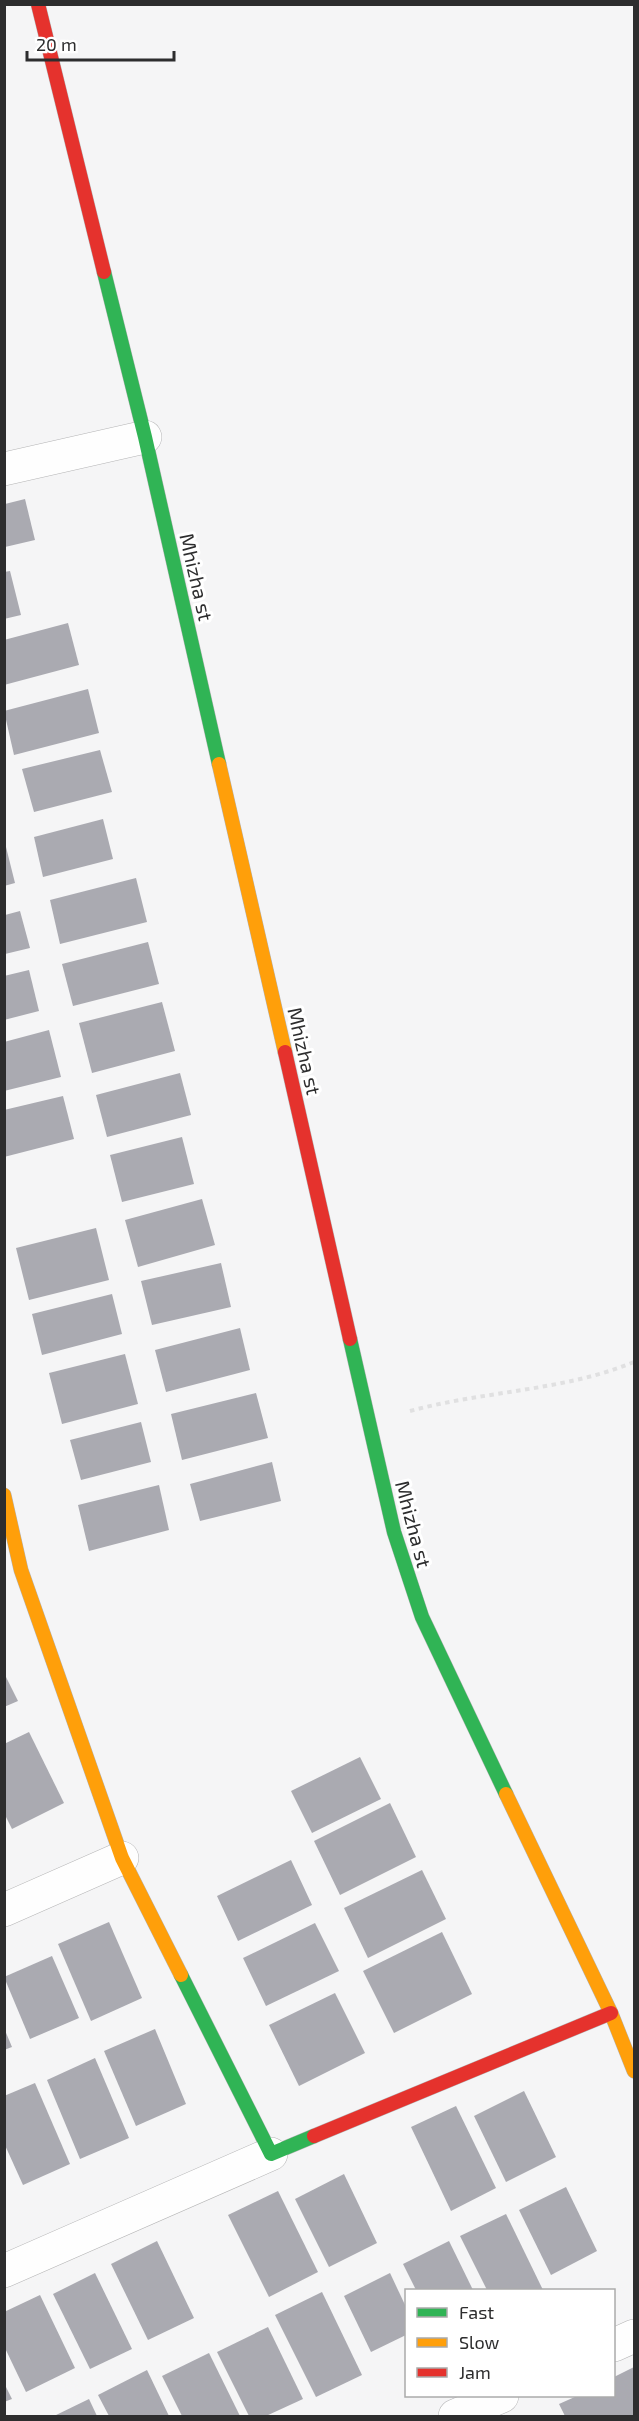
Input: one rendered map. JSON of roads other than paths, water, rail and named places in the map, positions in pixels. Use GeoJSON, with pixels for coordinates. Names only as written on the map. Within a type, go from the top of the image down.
{"type":"FeatureCollection","features":[{"type":"Feature","properties":{"kind":"street","name":"Mhizha st"},"geometry":{"type":"LineString","coordinates":[[38,4],[145,436],[394,1532],[422,1617],[611,2013],[634,2071]]}},
{"type":"Feature","properties":{"kind":"street"},"geometry":{"type":"LineString","coordinates":[[4,469],[145,436]]}},
{"type":"Feature","properties":{"kind":"street"},"geometry":{"type":"LineString","coordinates":[[4,1495],[13,1574],[122,1858],[271,2154]]}},
{"type":"Feature","properties":{"kind":"street"},"geometry":{"type":"LineString","coordinates":[[4,1910],[122,1858]]}},
{"type":"Feature","properties":{"kind":"street"},"geometry":{"type":"LineString","coordinates":[[4,2271],[271,2154],[611,2013]]}},
{"type":"Feature","properties":{"kind":"street"},"geometry":{"type":"LineString","coordinates":[[615,2345],[634,2336]]}},
{"type":"Feature","properties":{"kind":"street"},"geometry":{"type":"LineString","coordinates":[[455,2416],[500,2397]]}}]}
